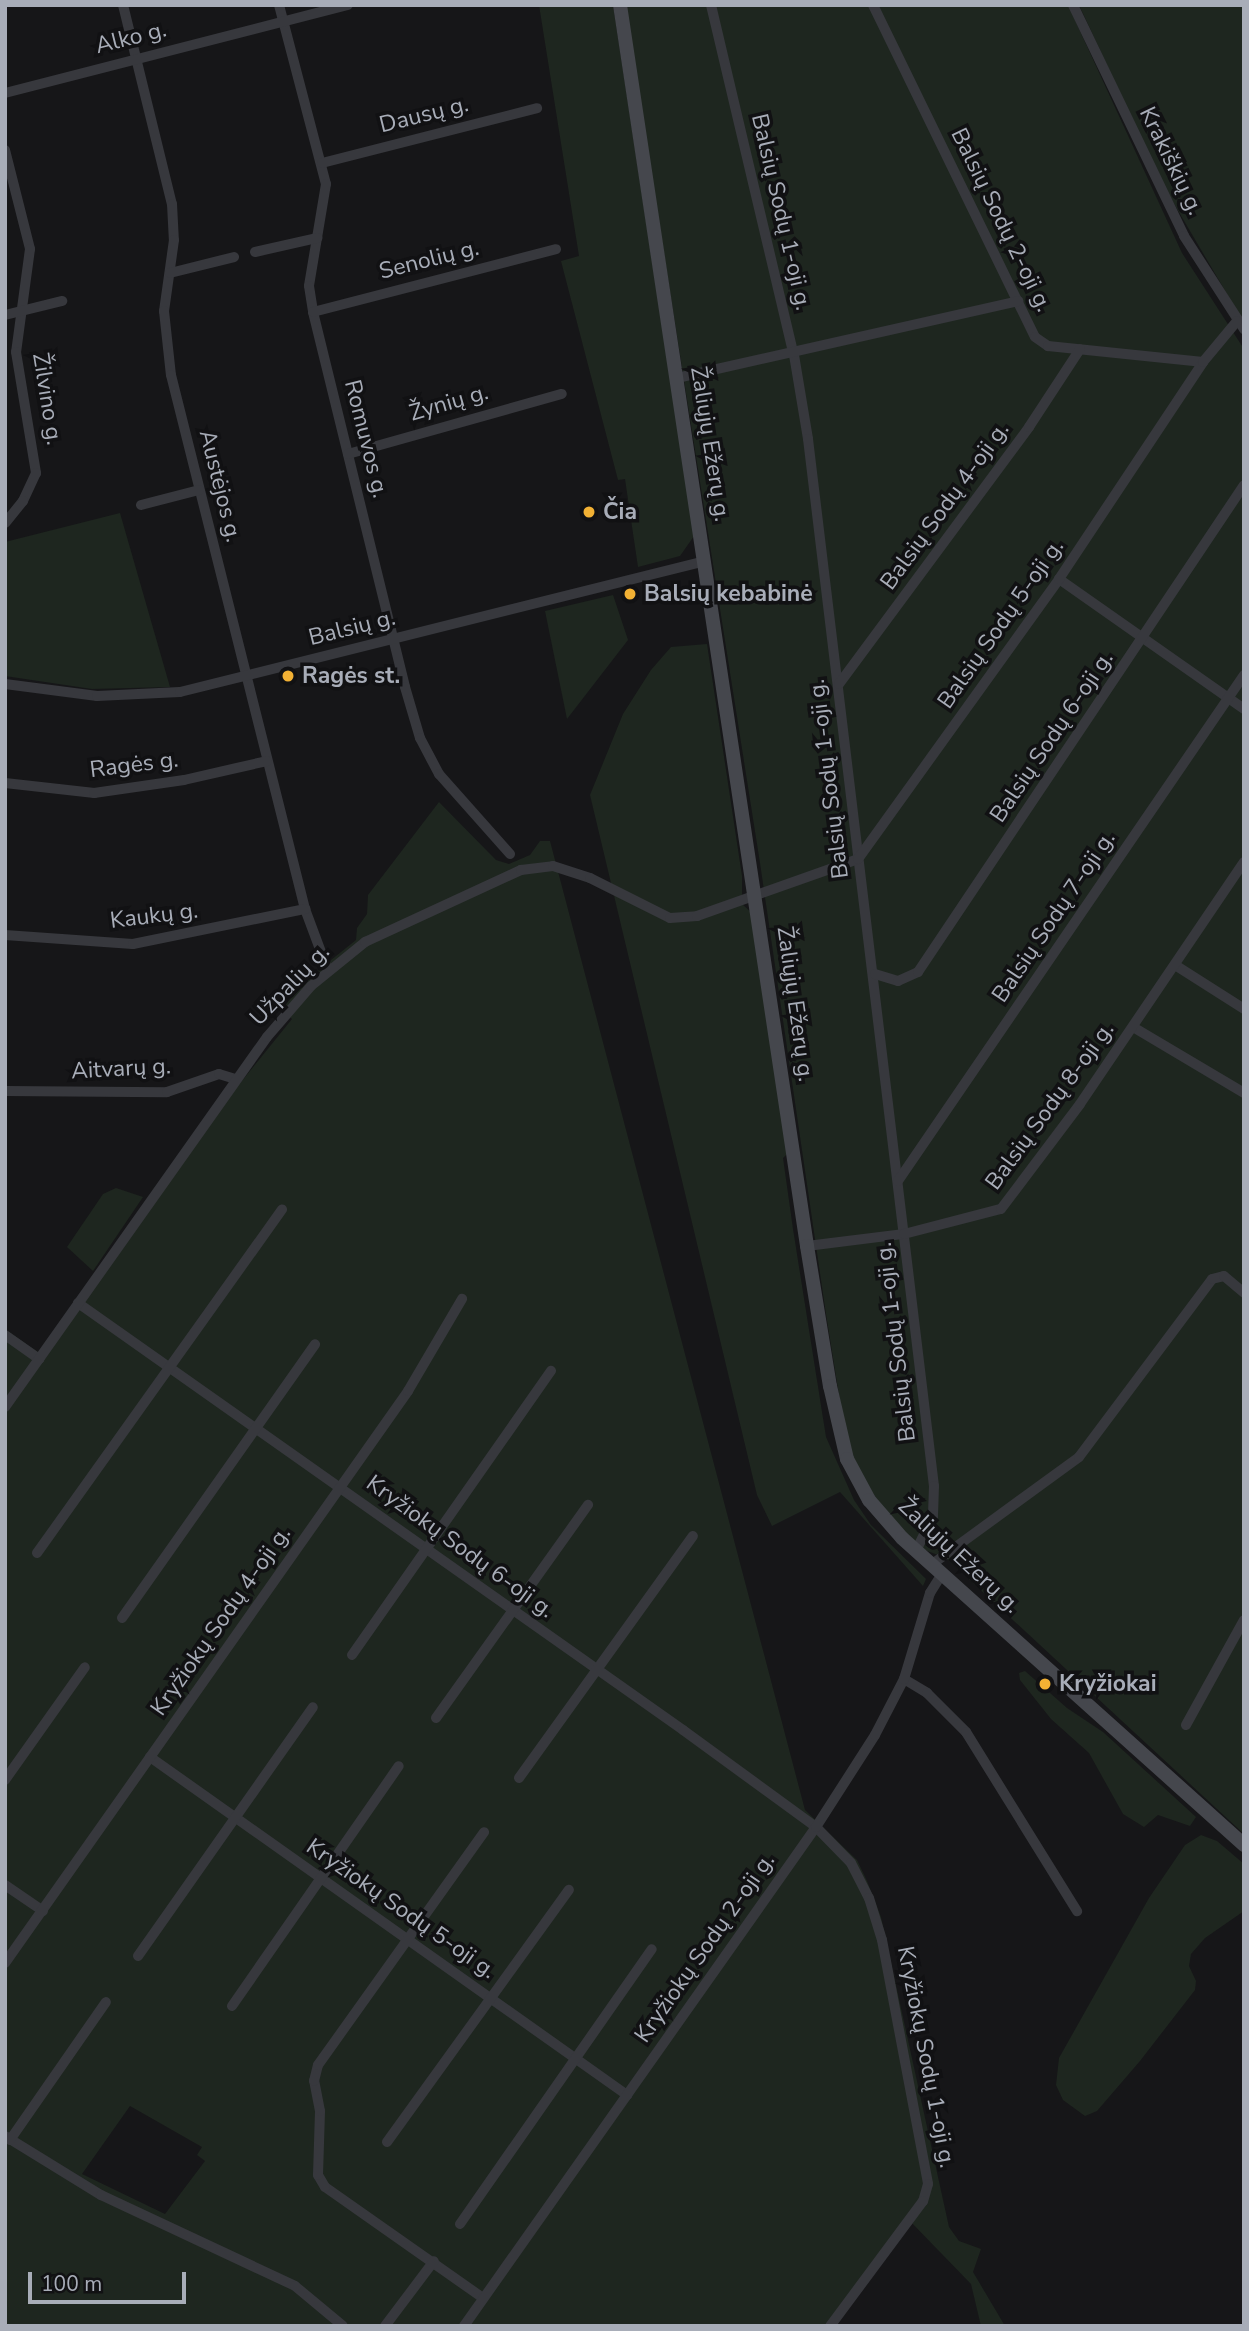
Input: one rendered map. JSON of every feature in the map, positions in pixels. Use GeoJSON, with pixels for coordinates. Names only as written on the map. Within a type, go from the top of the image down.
{"type":"FeatureCollection","features":[{"type":"Feature","properties":{"kind":"main road","name":"Žaliųjų Ežerų g."},"geometry":{"type":"LineString","coordinates":[[620,5],[807,1246],[830,1386],[847,1459],[869,1500],[916,1551],[1244,1845]]}},
{"type":"Feature","properties":{"kind":"street","name":"Austėjos g."},"geometry":{"type":"LineString","coordinates":[[123,5],[172,204],[174,240],[164,311],[166,341],[199,490],[305,909],[328,971]]}},
{"type":"Feature","properties":{"kind":"street","name":"Romuvos g."},"geometry":{"type":"LineString","coordinates":[[279,5],[326,184],[309,286],[313,312],[394,639],[428,755],[455,794],[510,854]]}},
{"type":"Feature","properties":{"kind":"street","name":"Alko g."},"geometry":{"type":"LineString","coordinates":[[5,93],[348,5]]}},
{"type":"Feature","properties":{"kind":"street","name":"Balsių Sodų 1-oji g."},"geometry":{"type":"LineString","coordinates":[[711,5],[794,355],[839,684],[934,1486],[933,1516],[916,1551]]}},
{"type":"Feature","properties":{"kind":"street","name":"Balsių Sodų 2-oji g."},"geometry":{"type":"LineString","coordinates":[[873,5],[1040,342],[1203,362]]}},
{"type":"Feature","properties":{"kind":"street","name":"Krakiškių g."},"geometry":{"type":"LineString","coordinates":[[1073,5],[1184,236],[1240,325]]}},
{"type":"Feature","properties":{"kind":"street","name":"Dausų g."},"geometry":{"type":"LineString","coordinates":[[322,163],[537,108]]}},
{"type":"Feature","properties":{"kind":"street","name":"Žilvino g."},"geometry":{"type":"LineString","coordinates":[[5,150],[30,249],[17,369],[36,473],[27,494],[5,523]]}},
{"type":"Feature","properties":{"kind":"street"},"geometry":{"type":"LineString","coordinates":[[255,253],[317,238]]}},
{"type":"Feature","properties":{"kind":"street","name":"Senolių g."},"geometry":{"type":"LineString","coordinates":[[313,312],[556,249]]}},
{"type":"Feature","properties":{"kind":"street"},"geometry":{"type":"LineString","coordinates":[[170,272],[234,257]]}},
{"type":"Feature","properties":{"kind":"street"},"geometry":{"type":"LineString","coordinates":[[5,315],[62,301]]}},
{"type":"Feature","properties":{"kind":"street"},"geometry":{"type":"LineString","coordinates":[[677,378],[794,355],[1018,301]]}},
{"type":"Feature","properties":{"kind":"street","name":"Balsių Sodų 5-oji g."},"geometry":{"type":"LineString","coordinates":[[858,859],[1059,579],[1203,362],[1240,325]]}},
{"type":"Feature","properties":{"kind":"street","name":"Balsių Sodų 4-oji g."},"geometry":{"type":"LineString","coordinates":[[839,684],[1029,427],[1080,349]]}},
{"type":"Feature","properties":{"kind":"street","name":"Žynių g."},"geometry":{"type":"LineString","coordinates":[[348,454],[562,394]]}},
{"type":"Feature","properties":{"kind":"street","name":"Balsių Sodų 6-oji g."},"geometry":{"type":"LineString","coordinates":[[875,974],[898,981],[918,972],[1244,485]]}},
{"type":"Feature","properties":{"kind":"street"},"geometry":{"type":"LineString","coordinates":[[141,505],[199,490]]}},
{"type":"Feature","properties":{"kind":"street","name":"Balsių g."},"geometry":{"type":"LineString","coordinates":[[5,684],[66,695],[127,696],[180,692],[705,561]]}},
{"type":"Feature","properties":{"kind":"street"},"geometry":{"type":"LineString","coordinates":[[1059,579],[1244,709]]}},
{"type":"Feature","properties":{"kind":"street","name":"Balsių Sodų 7-oji g."},"geometry":{"type":"LineString","coordinates":[[898,1181],[1244,675]]}},
{"type":"Feature","properties":{"kind":"street","name":"Ragės g."},"geometry":{"type":"LineString","coordinates":[[5,783],[94,793],[184,780],[267,761]]}},
{"type":"Feature","properties":{"kind":"street"},"geometry":{"type":"LineString","coordinates":[[756,895],[858,859]]}},
{"type":"Feature","properties":{"kind":"street","name":"Balsių Sodų 8-oji g."},"geometry":{"type":"LineString","coordinates":[[807,1246],[904,1234],[1001,1209],[1133,1027],[1244,862]]}},
{"type":"Feature","properties":{"kind":"street","name":"Užpalių g."},"geometry":{"type":"LineString","coordinates":[[5,1407],[235,1079],[282,1018],[328,971],[397,924],[521,870],[553,866],[590,878],[670,918],[697,916],[756,895]]}},
{"type":"Feature","properties":{"kind":"street","name":"Kaukų g."},"geometry":{"type":"LineString","coordinates":[[5,934],[133,944],[305,909]]}},
{"type":"Feature","properties":{"kind":"street"},"geometry":{"type":"LineString","coordinates":[[1175,965],[1244,1009]]}},
{"type":"Feature","properties":{"kind":"street"},"geometry":{"type":"LineString","coordinates":[[1133,1027],[1244,1093]]}},
{"type":"Feature","properties":{"kind":"street","name":"Aitvarų g."},"geometry":{"type":"LineString","coordinates":[[5,1091],[167,1092],[219,1074],[235,1079]]}},
{"type":"Feature","properties":{"kind":"street"},"geometry":{"type":"LineString","coordinates":[[37,1553],[282,1210]]}},
{"type":"Feature","properties":{"kind":"street"},"geometry":{"type":"LineString","coordinates":[[937,1569],[1079,1457],[1212,1279],[1224,1276],[1244,1293]]}},
{"type":"Feature","properties":{"kind":"street","name":"Kryžiokų Sodų 4-oji g."},"geometry":{"type":"LineString","coordinates":[[5,1963],[408,1391],[462,1299]]}},
{"type":"Feature","properties":{"kind":"street","name":"Kryžiokų Sodų 6-oji g."},"geometry":{"type":"LineString","coordinates":[[78,1303],[254,1429],[341,1487],[425,1551],[512,1609],[816,1827]]}},
{"type":"Feature","properties":{"kind":"street"},"geometry":{"type":"LineString","coordinates":[[5,1335],[39,1359]]}},
{"type":"Feature","properties":{"kind":"street"},"geometry":{"type":"LineString","coordinates":[[122,1618],[316,1344]]}},
{"type":"Feature","properties":{"kind":"street"},"geometry":{"type":"LineString","coordinates":[[352,1655],[551,1371]]}},
{"type":"Feature","properties":{"kind":"street"},"geometry":{"type":"LineString","coordinates":[[436,1718],[588,1505]]}},
{"type":"Feature","properties":{"kind":"street"},"geometry":{"type":"LineString","coordinates":[[519,1778],[694,1536]]}},
{"type":"Feature","properties":{"kind":"street","name":"Kryžiokų Sodų 2-oji g."},"geometry":{"type":"LineString","coordinates":[[464,2326],[816,1827],[875,1735],[904,1679],[937,1569]]}},
{"type":"Feature","properties":{"kind":"street"},"geometry":{"type":"LineString","coordinates":[[1186,1725],[1244,1620]]}},
{"type":"Feature","properties":{"kind":"street"},"geometry":{"type":"LineString","coordinates":[[5,1780],[85,1667]]}},
{"type":"Feature","properties":{"kind":"street"},"geometry":{"type":"LineString","coordinates":[[904,1679],[927,1693],[966,1732],[1077,1911]]}},
{"type":"Feature","properties":{"kind":"street"},"geometry":{"type":"LineString","coordinates":[[138,1956],[313,1707]]}},
{"type":"Feature","properties":{"kind":"street","name":"Kryžiokų Sodų 5-oji g."},"geometry":{"type":"LineString","coordinates":[[150,1757],[627,2095]]}},
{"type":"Feature","properties":{"kind":"street"},"geometry":{"type":"LineString","coordinates":[[232,2006],[399,1766]]}},
{"type":"Feature","properties":{"kind":"street","name":"Kryžiokų Sodų 1-oji g."},"geometry":{"type":"LineString","coordinates":[[816,1827],[862,1880],[882,1940],[928,2184],[923,2201],[830,2326]]}},
{"type":"Feature","properties":{"kind":"street"},"geometry":{"type":"LineString","coordinates":[[483,2298],[434,2261],[325,2187],[318,2175],[320,2111],[314,2072],[484,1832]]}},
{"type":"Feature","properties":{"kind":"street"},"geometry":{"type":"LineString","coordinates":[[5,1885],[43,1911]]}},
{"type":"Feature","properties":{"kind":"street"},"geometry":{"type":"LineString","coordinates":[[387,2143],[569,1890]]}},
{"type":"Feature","properties":{"kind":"street"},"geometry":{"type":"LineString","coordinates":[[460,2224],[652,1950]]}},
{"type":"Feature","properties":{"kind":"street"},"geometry":{"type":"LineString","coordinates":[[106,2002],[8,2138],[101,2195],[295,2286],[343,2326]]}},
{"type":"Feature","properties":{"kind":"street"},"geometry":{"type":"LineString","coordinates":[[385,2326],[434,2261]]}},
{"type":"Feature","properties":{"kind":"shaded area"},"geometry":{"type":"Polygon","coordinates":[[[539,5],[613,5],[694,536],[680,556],[638,567],[625,479],[618,480],[561,261],[579,256],[539,5]]]}},
{"type":"Feature","properties":{"kind":"shaded area"},"geometry":{"type":"Polygon","coordinates":[[[625,5],[1068,5],[1182,253],[1244,349],[1244,1834],[946,1558],[922,1549],[892,1521],[857,1470],[844,1426],[826,1314],[760,863],[625,5]]]}},
{"type":"Feature","properties":{"kind":"shaded area"},"geometry":{"type":"Polygon","coordinates":[[[1079,5],[1244,5],[1244,323],[1163,185],[1079,5]]]}},
{"type":"Feature","properties":{"kind":"shaded area"},"geometry":{"type":"Polygon","coordinates":[[[120,513],[170,687],[92,689],[5,676],[5,542],[120,513]]]}},
{"type":"Feature","properties":{"kind":"shaded area"},"geometry":{"type":"Polygon","coordinates":[[[613,595],[628,640],[567,719],[545,611],[613,595]]]}},
{"type":"Feature","properties":{"kind":"shaded area"},"geometry":{"type":"Polygon","coordinates":[[[707,644],[742,876],[742,904],[752,913],[787,1154],[783,1158],[793,1229],[826,1437],[854,1500],[871,1525],[926,1579],[923,1586],[840,1492],[772,1526],[757,1495],[590,795],[623,714],[651,670],[671,647],[707,644]]]}},
{"type":"Feature","properties":{"kind":"shaded area"},"geometry":{"type":"Polygon","coordinates":[[[439,802],[496,860],[509,864],[530,855],[540,841],[550,841],[805,1810],[857,1860],[881,1917],[949,2227],[959,2241],[981,2249],[973,2272],[1005,2326],[981,2326],[971,2284],[907,2218],[827,2326],[5,2326],[5,1329],[45,1357],[233,1092],[292,1019],[281,1009],[316,972],[356,940],[357,928],[367,914],[368,895],[439,802]],[[130,2106],[82,2174],[165,2214],[205,2161],[197,2155],[202,2147],[130,2106]]]}},
{"type":"Feature","properties":{"kind":"shaded area"},"geometry":{"type":"Polygon","coordinates":[[[116,1188],[143,1197],[93,1271],[67,1247],[103,1194],[116,1188]]]}},
{"type":"Feature","properties":{"kind":"shaded area"},"geometry":{"type":"Polygon","coordinates":[[[1025,1671],[1067,1708],[1103,1732],[1196,1817],[1190,1826],[1158,1815],[1144,1827],[1123,1814],[1089,1753],[1051,1719],[1020,1680],[1019,1673],[1025,1671]]]}},
{"type":"Feature","properties":{"kind":"shaded area"},"geometry":{"type":"Polygon","coordinates":[[[1201,1835],[1217,1841],[1244,1864],[1244,1911],[1205,1938],[1191,1954],[1189,1966],[1196,1981],[1195,1990],[1097,2111],[1085,2116],[1063,2100],[1056,2085],[1059,2058],[1149,1898],[1185,1845],[1201,1835]]]}},
{"type":"Feature","properties":{"kind":"place","name":"Čia"},"geometry":{"type":"Point","coordinates":[589,512]}},
{"type":"Feature","properties":{"kind":"place","name":"Balsių kebabinė"},"geometry":{"type":"Point","coordinates":[630,594]}},
{"type":"Feature","properties":{"kind":"place","name":"Ragės st."},"geometry":{"type":"Point","coordinates":[288,676]}},
{"type":"Feature","properties":{"kind":"place","name":"Kryžiokai"},"geometry":{"type":"Point","coordinates":[1045,1684]}}]}
